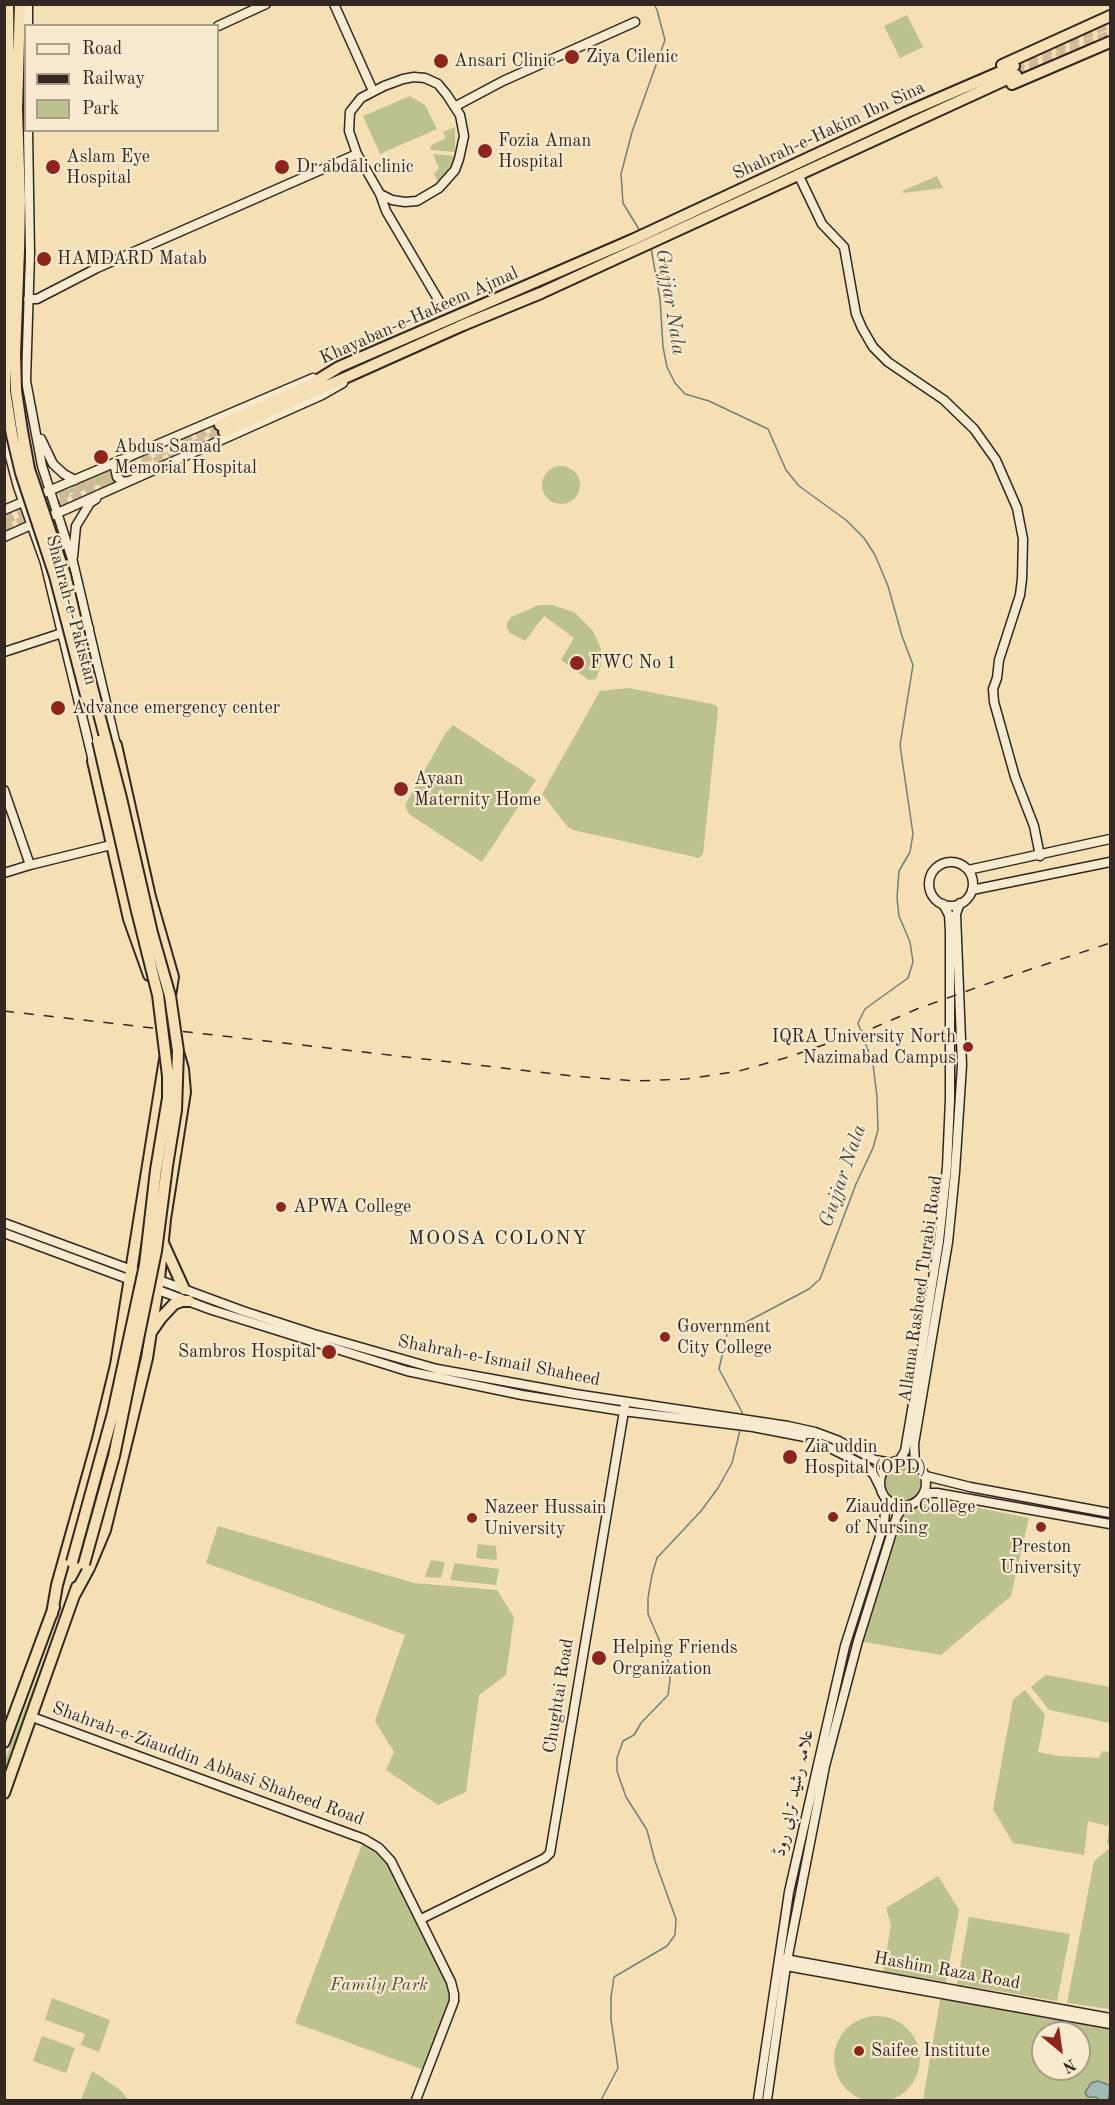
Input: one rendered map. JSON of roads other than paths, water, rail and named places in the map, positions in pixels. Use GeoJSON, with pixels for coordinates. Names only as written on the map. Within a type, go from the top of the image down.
{"type":"FeatureCollection","features":[{"type":"Feature","properties":{"kind":"highway"},"geometry":{"type":"LineString","coordinates":[[8,4],[16,391],[21,431],[29,469],[65,574],[121,798],[152,933],[170,996],[185,1092],[165,1219],[147,1358],[105,1530],[74,1599]]}},
{"type":"Feature","properties":{"kind":"highway"},"geometry":{"type":"LineString","coordinates":[[4,1742],[72,1562],[113,1413],[145,1265],[156,1170],[168,1098],[166,1057],[158,994],[98,740],[55,576],[21,473],[5,391],[6,333],[12,247],[20,200],[18,110],[20,4]]}},
{"type":"Feature","properties":{"kind":"highway"},"geometry":{"type":"LineString","coordinates":[[938,99],[1009,62],[1110,16]]}},
{"type":"Feature","properties":{"kind":"highway"},"geometry":{"type":"LineString","coordinates":[[940,111],[1004,88],[1110,42]]}},
{"type":"Feature","properties":{"kind":"highway","name":"Shahrah-e-Hakim Ibn Sina"},"geometry":{"type":"LineString","coordinates":[[1015,71],[940,111],[659,232],[938,99],[1015,71]]}},
{"type":"Feature","properties":{"kind":"highway"},"geometry":{"type":"LineString","coordinates":[[632,245],[659,232]]}},
{"type":"Feature","properties":{"kind":"highway","name":"Khayaban-e-Hakeem Ajmal"},"geometry":{"type":"LineString","coordinates":[[632,245],[541,292],[222,428],[308,386],[339,367],[632,245]]}},
{"type":"Feature","properties":{"kind":"highway"},"geometry":{"type":"LineString","coordinates":[[116,745],[148,885],[173,977],[170,996]]}},
{"type":"Feature","properties":{"kind":"highway"},"geometry":{"type":"LineString","coordinates":[[93,760],[129,919],[140,953],[158,994]]}},
{"type":"Feature","properties":{"kind":"highway"},"geometry":{"type":"LineString","coordinates":[[4,1793],[74,1599],[116,1446],[156,1251],[177,1110],[178,1051]]}},
{"type":"Feature","properties":{"kind":"highway"},"geometry":{"type":"LineString","coordinates":[[52,1614],[57,1585],[116,1365],[166,1057]]}},
{"type":"Feature","properties":{"kind":"highway"},"geometry":{"type":"LineString","coordinates":[[163,1243],[184,1289]]}},
{"type":"Feature","properties":{"kind":"highway"},"geometry":{"type":"LineString","coordinates":[[151,1334],[168,1310],[179,1302],[189,1301]]}},
{"type":"Feature","properties":{"kind":"main road"},"geometry":{"type":"LineString","coordinates":[[28,4],[28,24]]}},
{"type":"Feature","properties":{"kind":"main road"},"geometry":{"type":"LineString","coordinates":[[219,26],[266,4]]}},
{"type":"Feature","properties":{"kind":"main road"},"geometry":{"type":"LineString","coordinates":[[334,4],[373,91]]}},
{"type":"Feature","properties":{"kind":"main road"},"geometry":{"type":"LineString","coordinates":[[456,106],[503,81],[635,22]]}},
{"type":"Feature","properties":{"kind":"main road"},"geometry":{"type":"LineString","coordinates":[[380,194],[392,200],[417,201],[430,195],[455,170],[463,148],[463,125],[456,106],[438,84],[425,78],[403,79],[361,98],[350,112],[349,131],[357,154],[380,194],[386,211],[442,306]]}},
{"type":"Feature","properties":{"kind":"main road"},"geometry":{"type":"LineString","coordinates":[[28,132],[26,381],[48,487],[73,562],[116,745]]}},
{"type":"Feature","properties":{"kind":"main road"},"geometry":{"type":"LineString","coordinates":[[28,298],[37,299],[97,268],[357,154]]}},
{"type":"Feature","properties":{"kind":"main road"},"geometry":{"type":"LineString","coordinates":[[798,174],[822,224],[844,248],[856,314],[873,347],[888,362],[944,400],[965,418],[987,446],[1011,493],[1021,522],[1022,579],[1020,595],[999,660],[997,678],[993,688],[998,722],[1015,777],[1034,826],[1040,856]]}},
{"type":"Feature","properties":{"kind":"main road"},"geometry":{"type":"LineString","coordinates":[[8,535],[322,395],[411,348]]}},
{"type":"Feature","properties":{"kind":"main road"},"geometry":{"type":"LineString","coordinates":[[4,510],[23,503],[48,487],[75,480],[339,367]]}},
{"type":"Feature","properties":{"kind":"main road","name":"Shahrah-e-Pakistan"},"geometry":{"type":"LineString","coordinates":[[4,434],[19,492],[45,563],[93,760]]}},
{"type":"Feature","properties":{"kind":"main road"},"geometry":{"type":"LineString","coordinates":[[37,434],[53,464],[75,480]]}},
{"type":"Feature","properties":{"kind":"main road"},"geometry":{"type":"LineString","coordinates":[[120,460],[115,468],[117,477],[123,482],[129,481]]}},
{"type":"Feature","properties":{"kind":"main road"},"geometry":{"type":"LineString","coordinates":[[19,492],[23,495],[35,496],[48,487]]}},
{"type":"Feature","properties":{"kind":"main road"},"geometry":{"type":"LineString","coordinates":[[73,562],[76,526],[82,514],[90,503],[111,489]]}},
{"type":"Feature","properties":{"kind":"main road"},"geometry":{"type":"LineString","coordinates":[[4,510],[18,509],[24,513],[26,519],[24,525],[8,535]]}},
{"type":"Feature","properties":{"kind":"main road"},"geometry":{"type":"LineString","coordinates":[[8,535],[35,538],[38,531],[47,525],[55,525],[63,530]]}},
{"type":"Feature","properties":{"kind":"main road"},"geometry":{"type":"LineString","coordinates":[[4,652],[62,633],[89,628]]}},
{"type":"Feature","properties":{"kind":"main road"},"geometry":{"type":"LineString","coordinates":[[4,790],[30,865]]}},
{"type":"Feature","properties":{"kind":"main road"},"geometry":{"type":"LineString","coordinates":[[968,870],[1110,839]]}},
{"type":"Feature","properties":{"kind":"main road"},"geometry":{"type":"LineString","coordinates":[[4,873],[107,846]]}},
{"type":"Feature","properties":{"kind":"main road"},"geometry":{"type":"LineString","coordinates":[[949,862],[963,865],[968,870],[972,876],[972,890],[969,896],[960,903],[950,905],[936,900],[930,887],[932,873],[942,864],[949,862]]}},
{"type":"Feature","properties":{"kind":"main road"},"geometry":{"type":"LineString","coordinates":[[972,890],[1110,862]]}},
{"type":"Feature","properties":{"kind":"main road","name":"Allama Rasheed Turabi Road"},"geometry":{"type":"LineString","coordinates":[[915,1464],[914,1444],[939,1302],[962,1065],[956,914],[960,903]]}},
{"type":"Feature","properties":{"kind":"main road","name":"Allama Rasheed Turabi Road"},"geometry":{"type":"LineString","coordinates":[[943,904],[949,915],[950,931],[952,1153]]}},
{"type":"Feature","properties":{"kind":"main road","name":"Allama Rasheed Turabi Road"},"geometry":{"type":"LineString","coordinates":[[896,1462],[904,1451],[949,1192]]}},
{"type":"Feature","properties":{"kind":"main road","name":"Shahrah-e-Ismail Shaheed"},"geometry":{"type":"LineString","coordinates":[[4,1223],[158,1284],[189,1301],[407,1371],[522,1395],[624,1406],[717,1420],[810,1438],[866,1466],[874,1474],[880,1487]]}},
{"type":"Feature","properties":{"kind":"main road","name":"Shahrah-e-Ismail Shaheed"},"geometry":{"type":"LineString","coordinates":[[4,1233],[131,1274]]}},
{"type":"Feature","properties":{"kind":"main road","name":"Shahrah-e-Ismail Shaheed"},"geometry":{"type":"LineString","coordinates":[[158,1284],[184,1289],[314,1334],[437,1369],[624,1406]]}},
{"type":"Feature","properties":{"kind":"main road","name":"Chughtai Road"},"geometry":{"type":"LineString","coordinates":[[421,1919],[545,1858],[550,1853],[624,1406]]}},
{"type":"Feature","properties":{"kind":"main road","name":"Shahrah-e-Ismail Shaheed"},"geometry":{"type":"LineString","coordinates":[[717,1420],[764,1422],[815,1432],[839,1441],[875,1460],[896,1462]]}},
{"type":"Feature","properties":{"kind":"main road"},"geometry":{"type":"LineString","coordinates":[[926,1476],[924,1493],[916,1503],[903,1507],[886,1499],[880,1487],[882,1474],[896,1462],[906,1460],[915,1464],[926,1476],[970,1488],[1110,1513]]}},
{"type":"Feature","properties":{"kind":"main road"},"geometry":{"type":"LineString","coordinates":[[924,1493],[937,1493],[1110,1524]]}},
{"type":"Feature","properties":{"kind":"main road","name":"علامہ رشید ترابی روڈ"},"geometry":{"type":"LineString","coordinates":[[767,2100],[784,1961],[789,1892],[845,1646],[884,1524],[886,1499]]}},
{"type":"Feature","properties":{"kind":"main road","name":"علامہ رشید ترابی روڈ"},"geometry":{"type":"LineString","coordinates":[[758,2100],[784,1961],[825,1766],[858,1641],[897,1516],[903,1507]]}},
{"type":"Feature","properties":{"kind":"main road","name":"Shahrah-e-Ziauddin Abbasi Shaheed Road"},"geometry":{"type":"LineString","coordinates":[[32,1717],[364,1839],[379,1848],[392,1861],[421,1919],[451,1982],[454,2001],[416,2100]]}},
{"type":"Feature","properties":{"kind":"main road","name":"Hashim Raza Road"},"geometry":{"type":"LineString","coordinates":[[784,1961],[1110,2018]]}},
{"type":"Feature","properties":{"kind":"main road","name":"Hashim Raza Road"},"geometry":{"type":"LineString","coordinates":[[784,1961],[1110,2024]]}},
{"type":"Feature","properties":{"kind":"water"},"geometry":{"type":"Polygon","coordinates":[[[1098,2081],[1109,2085],[1108,2100],[1088,2097],[1085,2093],[1091,2083],[1098,2081]]]}},
{"type":"Feature","properties":{"kind":"waterway","name":"Gujjar Nala"},"geometry":{"type":"LineString","coordinates":[[640,231],[623,203],[621,174],[632,132],[665,40],[654,4]]}},
{"type":"Feature","properties":{"kind":"waterway","name":"Gujjar Nala"},"geometry":{"type":"LineString","coordinates":[[651,248],[660,299],[663,347],[667,367],[675,383],[685,394],[709,401],[768,429],[786,470],[799,486],[846,520],[864,538],[875,555],[888,586],[913,665],[900,745],[913,834],[910,852],[899,871],[897,898],[899,916],[910,942],[913,962],[908,978],[865,1009],[858,1023],[873,1064],[878,1130],[873,1148],[856,1184],[820,1279],[809,1289],[727,1334],[719,1369],[742,1416]]}},
{"type":"Feature","properties":{"kind":"waterway","name":"Gujjar Nala"},"geometry":{"type":"LineString","coordinates":[[601,2100],[618,2068],[611,2019],[614,1977],[667,1946],[675,1935],[676,1919],[655,1861],[647,1830],[626,1797],[617,1771],[617,1758],[623,1741],[634,1735],[641,1723],[668,1695],[669,1663],[648,1614],[652,1575],[657,1558],[701,1511],[718,1488],[732,1463],[740,1430]]}},
{"type":"Feature","properties":{"kind":"tunnel"},"geometry":{"type":"LineString","coordinates":[[1014,66],[1110,23]]}},
{"type":"Feature","properties":{"kind":"tunnel"},"geometry":{"type":"LineString","coordinates":[[1016,75],[1110,35]]}},
{"type":"Feature","properties":{"kind":"tunnel"},"geometry":{"type":"LineString","coordinates":[[4,520],[220,425]]}},
{"type":"Feature","properties":{"kind":"tunnel"},"geometry":{"type":"LineString","coordinates":[[4,530],[224,432]]}},
{"type":"Feature","properties":{"kind":"railway"},"geometry":{"type":"LineString","coordinates":[[4,1011],[573,1076],[635,1081],[686,1079],[739,1071],[785,1058],[873,1028],[917,1009],[995,981],[1110,943]]}},
{"type":"Feature","properties":{"kind":"place","name":"Ziya Cilenic"},"geometry":{"type":"Point","coordinates":[572,57]}},
{"type":"Feature","properties":{"kind":"place","name":"Ansari Clinic"},"geometry":{"type":"Point","coordinates":[441,61]}},
{"type":"Feature","properties":{"kind":"place","name":"Fozia Aman Hospital"},"geometry":{"type":"Point","coordinates":[485,151]}},
{"type":"Feature","properties":{"kind":"place","name":"Aslam Eye Hospital"},"geometry":{"type":"Point","coordinates":[53,167]}},
{"type":"Feature","properties":{"kind":"place","name":"Dr abdali clinic"},"geometry":{"type":"Point","coordinates":[282,167]}},
{"type":"Feature","properties":{"kind":"place","name":"HAMDARD Matab"},"geometry":{"type":"Point","coordinates":[44,259]}},
{"type":"Feature","properties":{"kind":"place","name":"Abdus Samad Memorial Hospital"},"geometry":{"type":"Point","coordinates":[101,457]}},
{"type":"Feature","properties":{"kind":"place","name":"FWC No 1"},"geometry":{"type":"Point","coordinates":[577,663]}},
{"type":"Feature","properties":{"kind":"place","name":"Advance emergency center"},"geometry":{"type":"Point","coordinates":[58,708]}},
{"type":"Feature","properties":{"kind":"place","name":"Ayaan Maternity Home"},"geometry":{"type":"Point","coordinates":[401,789]}},
{"type":"Feature","properties":{"kind":"place","name":"IQRA University North Nazimabad Campus"},"geometry":{"type":"Point","coordinates":[968,1047]}},
{"type":"Feature","properties":{"kind":"place","name":"APWA College"},"geometry":{"type":"Point","coordinates":[281,1207]}},
{"type":"Feature","properties":{"kind":"place","name":"Government City College"},"geometry":{"type":"Point","coordinates":[665,1337]}},
{"type":"Feature","properties":{"kind":"place","name":"Sambros Hospital"},"geometry":{"type":"Point","coordinates":[329,1352]}},
{"type":"Feature","properties":{"kind":"place","name":"Zia uddin Hospital (OPD)"},"geometry":{"type":"Point","coordinates":[790,1457]}},
{"type":"Feature","properties":{"kind":"place","name":"Ziauddin College of Nursing"},"geometry":{"type":"Point","coordinates":[833,1517]}},
{"type":"Feature","properties":{"kind":"place","name":"Nazeer Hussain University"},"geometry":{"type":"Point","coordinates":[472,1518]}},
{"type":"Feature","properties":{"kind":"place","name":"Preston University"},"geometry":{"type":"Point","coordinates":[1041,1527]}},
{"type":"Feature","properties":{"kind":"place","name":"Helping Friends Organization"},"geometry":{"type":"Point","coordinates":[599,1658]}},
{"type":"Feature","properties":{"kind":"place","name":"Saifee Institute"},"geometry":{"type":"Point","coordinates":[859,2051]}},
{"type":"Feature","properties":{"kind":"district","name":"MOOSA COLONY"},"geometry":{"type":"Point","coordinates":[498,1239]}},
{"type":"Feature","properties":{"kind":"park label","name":"Family Park"},"geometry":{"type":"Point","coordinates":[379,1985]}}]}
